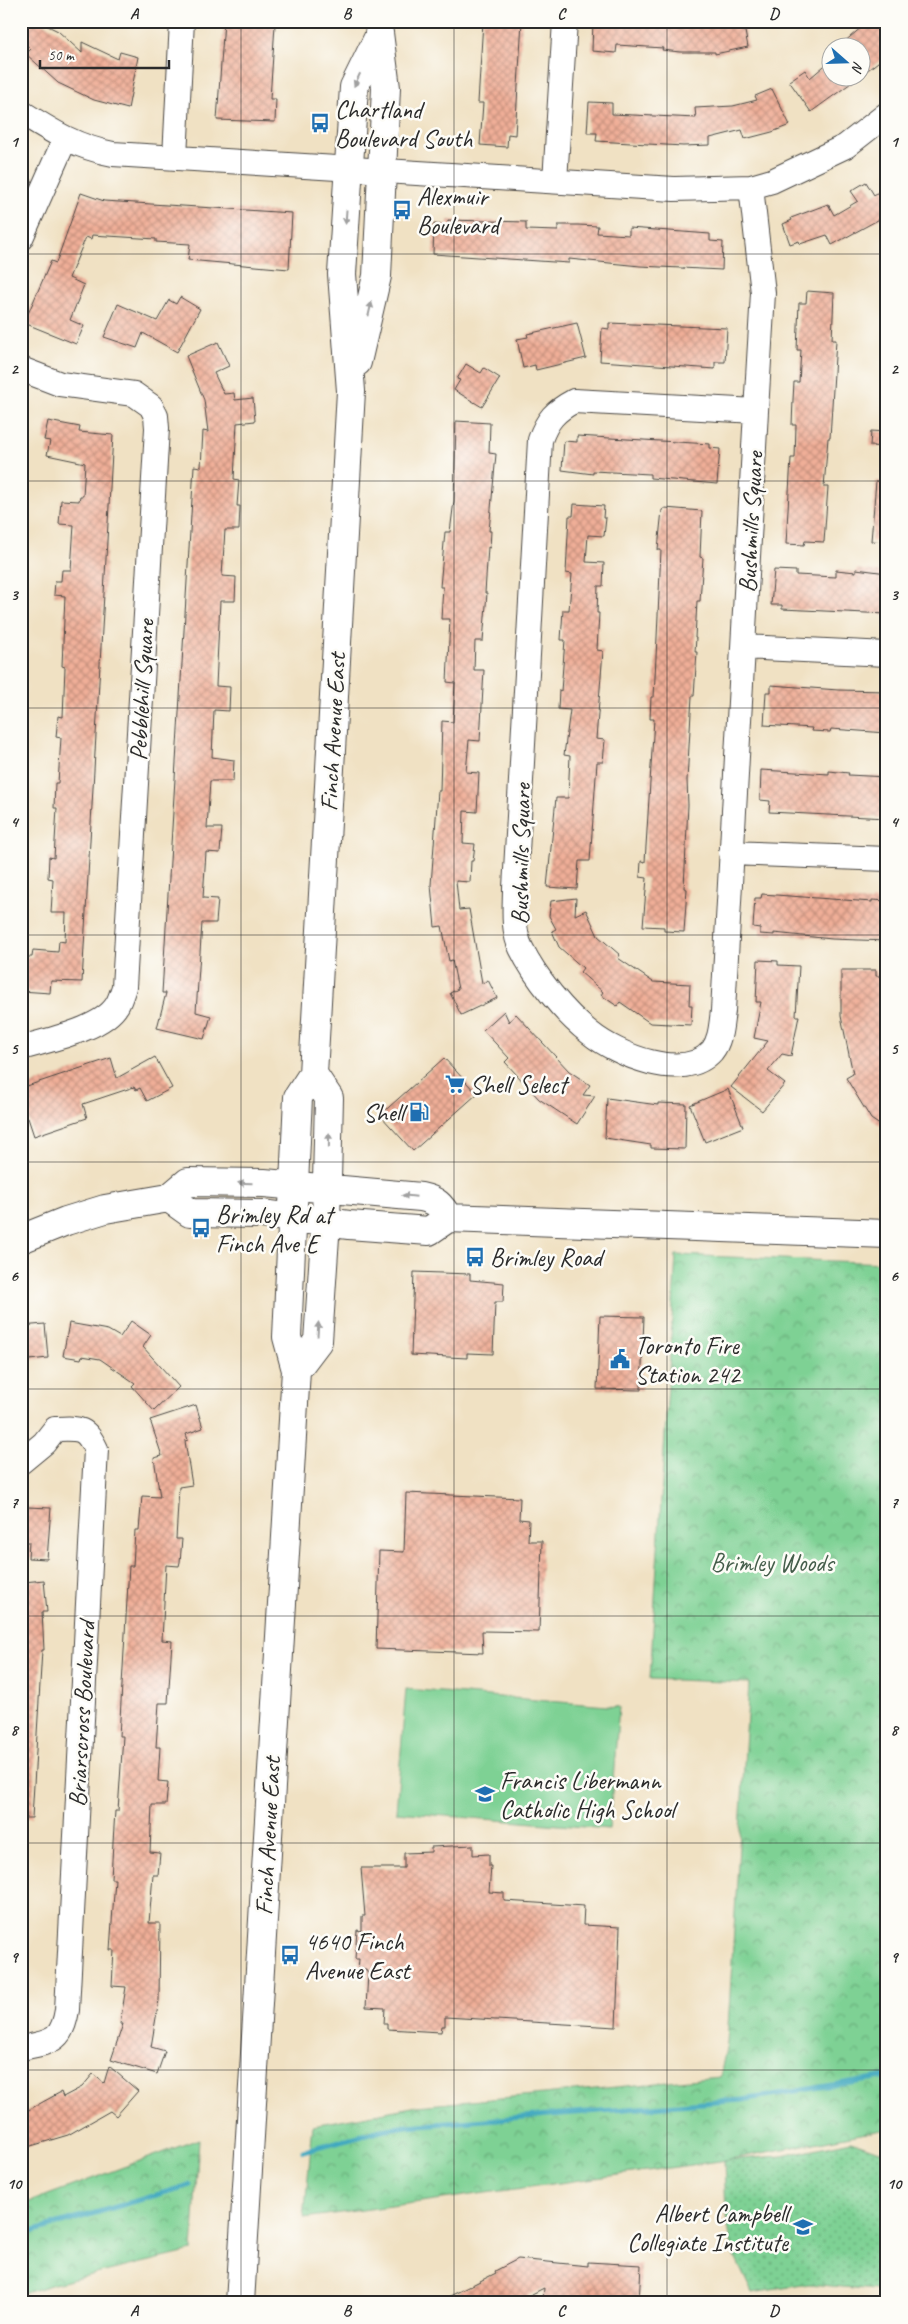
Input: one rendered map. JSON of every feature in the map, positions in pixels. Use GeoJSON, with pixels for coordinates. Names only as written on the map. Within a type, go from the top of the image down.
{"type":"FeatureCollection","features":[{"type":"Feature","properties":{"kind":"main road","name":"Finch Avenue East"},"geometry":{"type":"LineString","coordinates":[[240,2303],[296,1370],[287,1337],[298,1097],[312,1074],[351,391],[342,274],[354,87],[379,29]]}},
{"type":"Feature","properties":{"kind":"main road","name":"Finch Avenue East"},"geometry":{"type":"LineString","coordinates":[[351,391],[377,276],[386,88],[379,29]]}},
{"type":"Feature","properties":{"kind":"main road"},"geometry":{"type":"LineString","coordinates":[[296,1370],[318,1341],[326,1222],[329,1098],[312,1074]]}},
{"type":"Feature","properties":{"kind":"main road"},"geometry":{"type":"LineString","coordinates":[[21,1239],[66,1221],[105,1209],[169,1198],[188,1182],[264,1183],[432,1200],[440,1205],[448,1218]]}},
{"type":"Feature","properties":{"kind":"main road"},"geometry":{"type":"LineString","coordinates":[[169,1198],[190,1213],[262,1214],[326,1222],[430,1230],[448,1218],[887,1234]]}},
{"type":"Feature","properties":{"kind":"street"},"geometry":{"type":"LineString","coordinates":[[174,157],[182,21]]}},
{"type":"Feature","properties":{"kind":"street"},"geometry":{"type":"LineString","coordinates":[[555,181],[565,21]]}},
{"type":"Feature","properties":{"kind":"street"},"geometry":{"type":"LineString","coordinates":[[21,112],[65,139],[90,149],[113,154],[674,188],[751,187],[802,168],[846,146],[886,117]]}},
{"type":"Feature","properties":{"kind":"street"},"geometry":{"type":"LineString","coordinates":[[21,238],[65,139]]}},
{"type":"Feature","properties":{"kind":"street","name":"Bushmills Square"},"geometry":{"type":"LineString","coordinates":[[751,187],[763,293],[762,344],[756,411],[723,1011],[720,1037],[712,1050],[703,1059],[690,1064],[664,1064],[638,1059],[612,1048],[590,1034],[531,967],[520,946],[515,923],[515,888],[540,440],[545,425],[559,408],[574,401],[756,411]]}},
{"type":"Feature","properties":{"kind":"street","name":"Pebblehill Square"},"geometry":{"type":"LineString","coordinates":[[21,369],[60,384],[134,394],[151,406],[156,416],[157,428],[124,987],[117,1006],[103,1019],[81,1029],[21,1048]]}},
{"type":"Feature","properties":{"kind":"street"},"geometry":{"type":"LineString","coordinates":[[743,647],[887,654]]}},
{"type":"Feature","properties":{"kind":"street"},"geometry":{"type":"LineString","coordinates":[[731,853],[887,859]]}},
{"type":"Feature","properties":{"kind":"street","name":"Briarscross Boulevard"},"geometry":{"type":"LineString","coordinates":[[21,1462],[44,1443],[55,1429],[76,1428],[88,1434],[96,1450],[67,2010],[64,2028],[53,2040],[21,2048]]}},
{"type":"Feature","properties":{"kind":"green space","name":"Brimley Woods"},"geometry":{"type":"Polygon","coordinates":[[[676,1255],[887,1263],[887,2129],[720,2161],[304,2218],[313,2125],[418,2106],[720,2077],[727,2043],[749,1683],[650,1679],[676,1255]]]}},
{"type":"Feature","properties":{"kind":"green space"},"geometry":{"type":"Polygon","coordinates":[[[406,1689],[619,1707],[609,1829],[396,1812],[406,1689]]]}},
{"type":"Feature","properties":{"kind":"green space"},"geometry":{"type":"Polygon","coordinates":[[[199,2139],[192,2251],[54,2284],[21,2294],[21,2205],[199,2139]]]}},
{"type":"Feature","properties":{"kind":"green space","name":"Albert Campbell Collegiate Institute"},"geometry":{"type":"Polygon","coordinates":[[[851,2141],[887,2154],[887,2291],[809,2284],[752,2293],[733,2253],[726,2216],[724,2160],[782,2156],[851,2141]]]}},
{"type":"Feature","properties":{"kind":"building"},"geometry":{"type":"Polygon","coordinates":[[[21,21],[38,21],[58,31],[82,53],[82,42],[118,59],[120,52],[138,57],[128,109],[94,100],[58,83],[26,54],[31,49],[21,40],[21,21]]]}},
{"type":"Feature","properties":{"kind":"building"},"geometry":{"type":"Polygon","coordinates":[[[224,21],[275,25],[270,99],[276,99],[275,122],[217,120],[224,21]]]}},
{"type":"Feature","properties":{"kind":"building"},"geometry":{"type":"Polygon","coordinates":[[[483,21],[522,21],[515,135],[508,134],[507,147],[480,145],[483,103],[478,103],[483,21]]]}},
{"type":"Feature","properties":{"kind":"building"},"geometry":{"type":"Polygon","coordinates":[[[593,21],[743,21],[748,47],[715,54],[715,52],[680,52],[662,50],[663,48],[617,45],[616,53],[592,51],[593,21]]]}},
{"type":"Feature","properties":{"kind":"building"},"geometry":{"type":"Polygon","coordinates":[[[869,21],[887,21],[887,55],[870,68],[870,38],[849,38],[869,21]]]}},
{"type":"Feature","properties":{"kind":"building"},"geometry":{"type":"Polygon","coordinates":[[[805,70],[810,78],[820,70],[820,88],[844,88],[811,112],[789,81],[805,70]]]}},
{"type":"Feature","properties":{"kind":"building"},"geometry":{"type":"Polygon","coordinates":[[[772,89],[790,125],[745,139],[742,130],[710,138],[710,145],[683,146],[596,141],[597,133],[587,133],[589,102],[612,103],[612,114],[696,118],[695,108],[733,106],[757,100],[755,96],[772,89]]]}},
{"type":"Feature","properties":{"kind":"building"},"geometry":{"type":"Polygon","coordinates":[[[866,182],[874,195],[887,186],[887,215],[832,245],[827,235],[800,244],[799,241],[790,244],[783,224],[792,220],[791,218],[828,204],[834,215],[858,201],[851,191],[866,182]]]}},
{"type":"Feature","properties":{"kind":"building"},"geometry":{"type":"Polygon","coordinates":[[[81,193],[104,201],[292,213],[289,269],[188,260],[190,244],[156,242],[156,239],[92,235],[91,239],[86,237],[69,278],[84,285],[70,320],[84,326],[76,344],[24,323],[51,261],[56,263],[81,193]]]}},
{"type":"Feature","properties":{"kind":"building"},"geometry":{"type":"Polygon","coordinates":[[[448,220],[526,222],[526,230],[558,231],[558,225],[578,225],[598,226],[597,233],[629,235],[629,228],[710,234],[710,241],[723,242],[722,270],[640,266],[569,259],[569,263],[433,254],[434,224],[448,225],[448,220]]]}},
{"type":"Feature","properties":{"kind":"building"},"geometry":{"type":"Polygon","coordinates":[[[807,291],[834,293],[832,340],[836,340],[830,438],[828,438],[824,487],[828,487],[824,542],[805,541],[804,545],[786,544],[791,458],[795,458],[796,425],[792,425],[794,382],[799,382],[801,350],[797,350],[799,303],[806,303],[807,291]]]}},
{"type":"Feature","properties":{"kind":"building"},"geometry":{"type":"Polygon","coordinates":[[[180,297],[200,309],[177,352],[143,333],[137,348],[104,337],[118,304],[157,321],[169,300],[176,304],[180,297]]]}},
{"type":"Feature","properties":{"kind":"building"},"geometry":{"type":"Polygon","coordinates":[[[577,323],[586,358],[536,370],[535,365],[523,368],[517,339],[528,337],[527,334],[577,323]]]}},
{"type":"Feature","properties":{"kind":"building"},"geometry":{"type":"Polygon","coordinates":[[[609,323],[727,328],[725,362],[715,362],[715,369],[600,361],[602,328],[609,329],[609,323]]]}},
{"type":"Feature","properties":{"kind":"building"},"geometry":{"type":"Polygon","coordinates":[[[218,342],[229,366],[214,373],[224,394],[234,393],[235,400],[253,398],[255,421],[237,423],[234,479],[239,480],[237,506],[240,506],[239,530],[225,530],[222,576],[236,577],[235,601],[220,601],[216,686],[230,687],[229,711],[214,710],[212,757],[234,760],[233,781],[210,781],[207,828],[222,828],[220,853],[206,852],[203,898],[218,899],[216,923],[202,923],[196,1012],[211,1016],[204,1039],[157,1028],[166,993],[162,993],[194,466],[201,467],[203,431],[208,432],[204,400],[186,356],[218,342]]]}},
{"type":"Feature","properties":{"kind":"building"},"geometry":{"type":"Polygon","coordinates":[[[466,364],[481,373],[484,368],[500,378],[482,407],[454,390],[460,380],[457,379],[466,364]]]}},
{"type":"Feature","properties":{"kind":"building"},"geometry":{"type":"Polygon","coordinates":[[[48,421],[80,427],[79,432],[113,435],[82,982],[51,981],[50,993],[21,991],[21,957],[32,957],[33,950],[58,952],[59,941],[65,942],[66,913],[51,913],[53,879],[48,878],[49,857],[54,858],[57,808],[54,808],[55,783],[58,783],[61,738],[56,737],[58,716],[63,717],[65,667],[62,666],[65,596],[54,595],[55,581],[61,581],[62,570],[71,570],[74,525],[59,524],[61,500],[79,501],[80,496],[83,496],[85,463],[47,455],[50,441],[44,440],[48,421]]]}},
{"type":"Feature","properties":{"kind":"building"},"geometry":{"type":"Polygon","coordinates":[[[456,421],[490,423],[489,453],[496,454],[489,531],[491,531],[490,548],[488,547],[483,641],[475,641],[474,670],[484,670],[480,741],[469,740],[466,772],[479,773],[477,812],[464,811],[463,843],[475,844],[473,861],[471,861],[470,882],[456,881],[459,910],[469,909],[482,983],[488,980],[497,998],[461,1015],[450,993],[458,989],[452,960],[449,961],[442,926],[435,927],[431,885],[438,791],[440,791],[442,721],[453,722],[455,683],[447,682],[450,619],[441,619],[443,587],[440,587],[445,532],[450,532],[454,501],[456,421]]]}},
{"type":"Feature","properties":{"kind":"building"},"geometry":{"type":"Polygon","coordinates":[[[871,431],[887,432],[887,447],[870,446],[871,431]]]}},
{"type":"Feature","properties":{"kind":"building"},"geometry":{"type":"Polygon","coordinates":[[[577,436],[710,444],[710,448],[720,449],[717,484],[650,478],[650,474],[593,471],[593,474],[562,470],[564,441],[577,442],[577,436]]]}},
{"type":"Feature","properties":{"kind":"building"},"geometry":{"type":"Polygon","coordinates":[[[876,481],[887,482],[887,542],[871,541],[876,481]]]}},
{"type":"Feature","properties":{"kind":"building"},"geometry":{"type":"Polygon","coordinates":[[[574,504],[604,506],[603,518],[606,518],[604,536],[588,535],[586,562],[604,563],[603,586],[598,586],[597,650],[603,651],[596,739],[605,740],[603,762],[597,762],[590,861],[579,861],[577,889],[547,887],[556,798],[568,798],[570,756],[564,755],[570,710],[558,709],[565,640],[561,640],[563,610],[569,610],[572,574],[566,573],[569,516],[573,516],[574,504]]]}},
{"type":"Feature","properties":{"kind":"building"},"geometry":{"type":"Polygon","coordinates":[[[665,508],[702,511],[700,557],[703,558],[700,601],[697,601],[695,652],[697,652],[694,696],[692,696],[687,780],[688,805],[684,888],[687,889],[684,932],[664,931],[664,927],[643,926],[647,878],[640,877],[641,861],[645,862],[654,719],[650,719],[651,697],[654,697],[657,637],[661,550],[658,550],[662,510],[665,508]]]}},
{"type":"Feature","properties":{"kind":"building"},"geometry":{"type":"Polygon","coordinates":[[[856,569],[887,573],[887,614],[782,609],[782,605],[771,605],[774,570],[796,571],[796,575],[836,577],[836,570],[856,572],[856,569]]]}},
{"type":"Feature","properties":{"kind":"building"},"geometry":{"type":"Polygon","coordinates":[[[771,685],[838,690],[887,691],[887,733],[831,729],[830,732],[811,731],[812,728],[764,725],[766,692],[771,692],[771,685]]]}},
{"type":"Feature","properties":{"kind":"building"},"geometry":{"type":"Polygon","coordinates":[[[761,770],[829,774],[829,771],[849,773],[848,775],[887,777],[887,818],[769,812],[770,801],[760,800],[761,770]]]}},
{"type":"Feature","properties":{"kind":"building"},"geometry":{"type":"Polygon","coordinates":[[[762,894],[872,902],[872,900],[887,901],[887,941],[832,939],[774,933],[774,935],[760,934],[760,928],[753,927],[755,898],[761,898],[762,894]]]}},
{"type":"Feature","properties":{"kind":"building"},"geometry":{"type":"Polygon","coordinates":[[[576,898],[575,915],[586,910],[598,936],[620,955],[618,958],[653,982],[690,984],[689,1005],[692,1005],[691,1025],[650,1023],[620,1002],[617,1006],[601,995],[603,992],[580,972],[583,968],[559,947],[552,931],[556,929],[549,916],[551,901],[576,898]]]}},
{"type":"Feature","properties":{"kind":"building"},"geometry":{"type":"Polygon","coordinates":[[[758,960],[778,961],[778,965],[799,966],[796,1016],[799,1016],[791,1056],[782,1054],[768,1071],[785,1084],[762,1111],[731,1087],[768,1041],[754,1038],[761,1002],[756,1002],[758,960]]]}},
{"type":"Feature","properties":{"kind":"building"},"geometry":{"type":"Polygon","coordinates":[[[841,970],[876,970],[876,976],[887,976],[887,998],[881,998],[887,1030],[887,1130],[871,1119],[846,1078],[853,1074],[841,1016],[841,970]]]}},
{"type":"Feature","properties":{"kind":"building"},"geometry":{"type":"Polygon","coordinates":[[[504,1011],[509,1022],[516,1014],[569,1071],[590,1085],[583,1095],[595,1096],[577,1124],[539,1099],[505,1062],[509,1058],[483,1030],[504,1011]]]}},
{"type":"Feature","properties":{"kind":"building"},"geometry":{"type":"Polygon","coordinates":[[[155,1057],[172,1088],[147,1101],[140,1088],[136,1090],[134,1087],[83,1104],[87,1118],[34,1136],[28,1118],[21,1120],[21,1088],[111,1058],[117,1078],[155,1057]]]}},
{"type":"Feature","properties":{"kind":"building"},"geometry":{"type":"Polygon","coordinates":[[[444,1058],[477,1094],[413,1151],[380,1115],[444,1058]]]}},
{"type":"Feature","properties":{"kind":"building"},"geometry":{"type":"Polygon","coordinates":[[[728,1089],[743,1127],[705,1142],[690,1105],[728,1089]]]}},
{"type":"Feature","properties":{"kind":"building"},"geometry":{"type":"Polygon","coordinates":[[[607,1098],[658,1105],[658,1103],[686,1104],[685,1149],[651,1148],[651,1145],[605,1138],[607,1098]]]}},
{"type":"Feature","properties":{"kind":"building"},"geometry":{"type":"Polygon","coordinates":[[[414,1272],[470,1274],[470,1280],[504,1283],[503,1302],[495,1302],[493,1354],[467,1353],[467,1358],[411,1355],[414,1272]]]}},
{"type":"Feature","properties":{"kind":"building","name":"Toronto Fire Station 242"},"geometry":{"type":"Polygon","coordinates":[[[600,1316],[644,1317],[641,1390],[597,1389],[600,1316]]]}},
{"type":"Feature","properties":{"kind":"building"},"geometry":{"type":"Polygon","coordinates":[[[131,1321],[151,1335],[143,1347],[179,1387],[154,1411],[132,1386],[135,1383],[100,1359],[82,1356],[81,1359],[63,1356],[69,1323],[108,1330],[120,1337],[131,1321]]]}},
{"type":"Feature","properties":{"kind":"building"},"geometry":{"type":"Polygon","coordinates":[[[45,1324],[48,1358],[29,1360],[28,1356],[21,1357],[21,1326],[45,1324]]]}},
{"type":"Feature","properties":{"kind":"building"},"geometry":{"type":"Polygon","coordinates":[[[196,1405],[203,1428],[186,1434],[188,1440],[185,1441],[192,1485],[179,1487],[176,1539],[182,1539],[180,1562],[179,1566],[166,1565],[162,1640],[172,1641],[168,1703],[159,1703],[156,1747],[160,1747],[158,1781],[168,1782],[166,1805],[152,1805],[150,1852],[160,1853],[158,1875],[153,1875],[149,1923],[160,1923],[159,2000],[151,2047],[165,2051],[157,2074],[111,2060],[123,2024],[120,2024],[126,1987],[112,1986],[114,1950],[110,1950],[115,1879],[111,1879],[113,1842],[115,1811],[118,1811],[123,1736],[119,1736],[129,1566],[133,1566],[135,1530],[139,1530],[142,1496],[160,1497],[154,1458],[162,1456],[150,1420],[196,1405]]]}},
{"type":"Feature","properties":{"kind":"building"},"geometry":{"type":"Polygon","coordinates":[[[406,1493],[520,1498],[519,1519],[529,1520],[528,1541],[542,1541],[539,1632],[482,1631],[483,1653],[376,1649],[379,1551],[404,1552],[406,1493]]]}},
{"type":"Feature","properties":{"kind":"building"},"geometry":{"type":"Polygon","coordinates":[[[27,1507],[51,1508],[47,1559],[28,1558],[29,1542],[25,1542],[27,1507]]]}},
{"type":"Feature","properties":{"kind":"building"},"geometry":{"type":"Polygon","coordinates":[[[44,1580],[47,1612],[42,1612],[44,1650],[42,1650],[32,1818],[21,1818],[21,1586],[25,1585],[24,1582],[44,1580]]]}},
{"type":"Feature","properties":{"kind":"building"},"geometry":{"type":"Polygon","coordinates":[[[473,1845],[473,1855],[489,1854],[489,1866],[491,1866],[489,1892],[504,1893],[504,1901],[584,1906],[583,1925],[620,1927],[616,2027],[445,2017],[445,2026],[442,2026],[441,2032],[387,2029],[387,2024],[384,2024],[385,2008],[366,2007],[368,1974],[366,1970],[358,1970],[359,1959],[355,1959],[357,1930],[362,1931],[362,1916],[365,1916],[361,1868],[404,1868],[404,1853],[431,1852],[431,1847],[473,1845]]]}},
{"type":"Feature","properties":{"kind":"building"},"geometry":{"type":"Polygon","coordinates":[[[109,2066],[138,2091],[116,2116],[110,2111],[68,2135],[21,2149],[21,2114],[61,2092],[63,2097],[82,2087],[93,2074],[104,2083],[109,2066]]]}},
{"type":"Feature","properties":{"kind":"building"},"geometry":{"type":"Polygon","coordinates":[[[518,2259],[588,2266],[588,2262],[641,2265],[639,2303],[586,2303],[543,2299],[544,2288],[514,2303],[436,2303],[496,2273],[495,2271],[518,2259]]]}},
{"type":"Feature","properties":{"kind":"waterway"},"geometry":{"type":"LineString","coordinates":[[303,2151],[381,2130],[407,2126],[742,2100],[887,2076]]}},
{"type":"Feature","properties":{"kind":"waterway"},"geometry":{"type":"LineString","coordinates":[[21,2235],[190,2185]]}},
{"type":"Feature","properties":{"kind":"place","name":"Chartland Boulevard South"},"geometry":{"type":"Point","coordinates":[320,123]}},
{"type":"Feature","properties":{"kind":"place","name":"Alexmuir Boulevard"},"geometry":{"type":"Point","coordinates":[402,210]}},
{"type":"Feature","properties":{"kind":"place","name":"Shell Select"},"geometry":{"type":"Point","coordinates":[455,1084]}},
{"type":"Feature","properties":{"kind":"place","name":"Shell"},"geometry":{"type":"Point","coordinates":[419,1112]}},
{"type":"Feature","properties":{"kind":"place","name":"Brimley Rd at Finch Ave E"},"geometry":{"type":"Point","coordinates":[201,1228]}},
{"type":"Feature","properties":{"kind":"place","name":"Brimley Road"},"geometry":{"type":"Point","coordinates":[475,1257]}},
{"type":"Feature","properties":{"kind":"place","name":"Toronto Fire Station 242"},"geometry":{"type":"Point","coordinates":[620,1359]}},
{"type":"Feature","properties":{"kind":"place","name":"Francis Libermann Catholic High School"},"geometry":{"type":"Point","coordinates":[485,1794]}},
{"type":"Feature","properties":{"kind":"place","name":"4640 Finch Avenue East"},"geometry":{"type":"Point","coordinates":[290,1955]}},
{"type":"Feature","properties":{"kind":"place","name":"Albert Campbell Collegiate Institute"},"geometry":{"type":"Point","coordinates":[803,2227]}}]}
